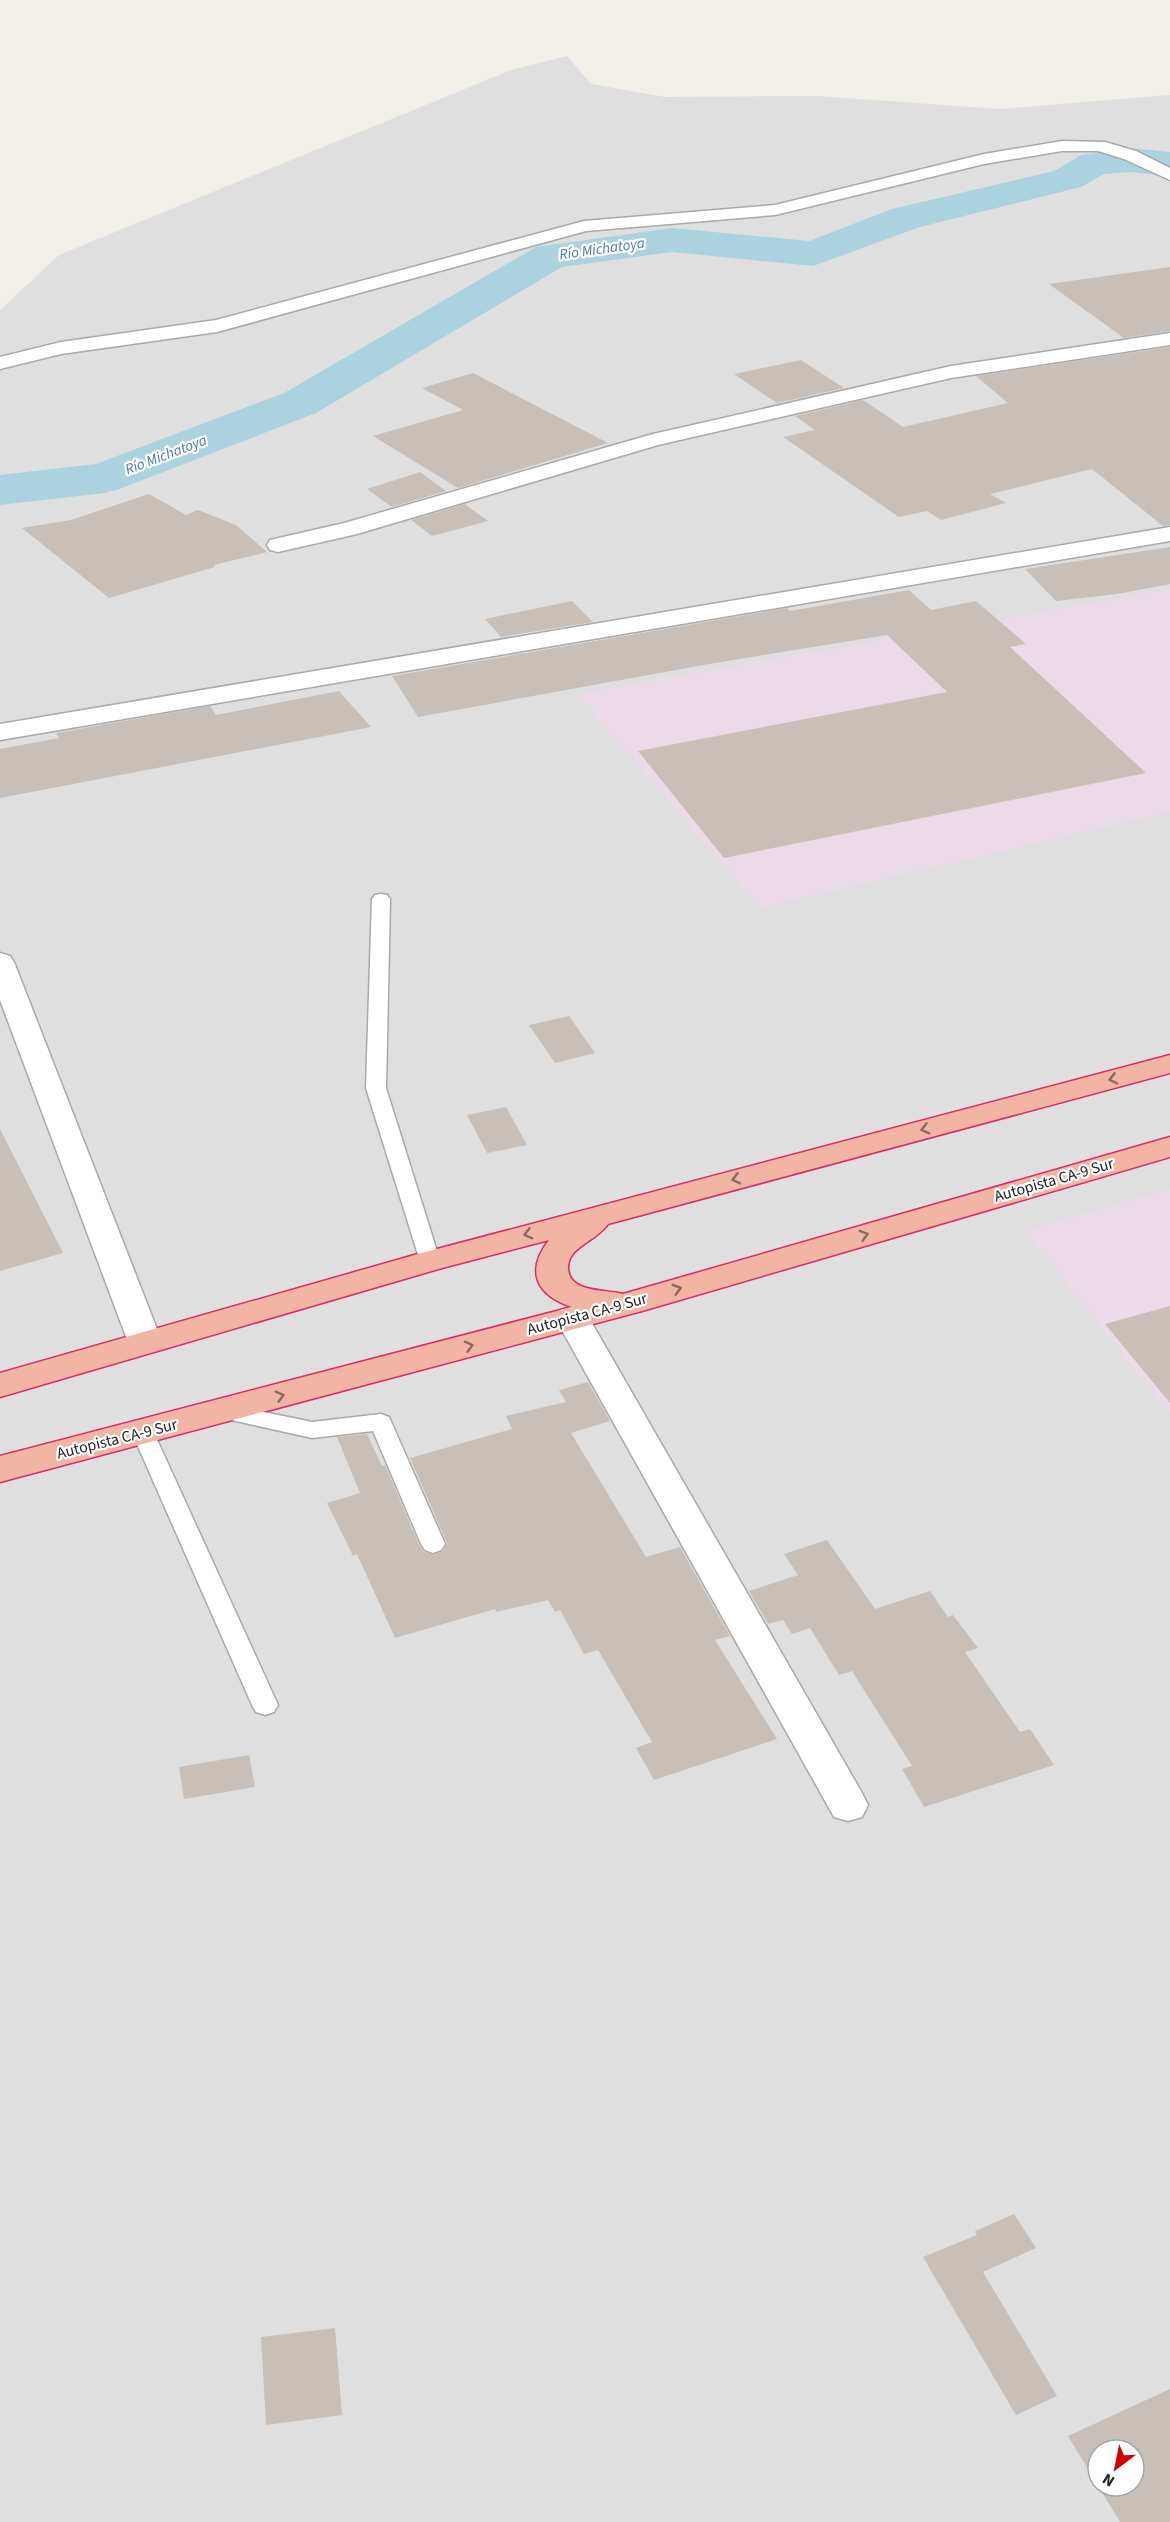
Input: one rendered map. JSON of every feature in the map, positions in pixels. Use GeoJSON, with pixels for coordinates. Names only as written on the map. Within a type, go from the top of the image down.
{"type":"FeatureCollection","features":[{"type":"Feature","properties":{"kind":"highway"},"geometry":{"type":"LineString","coordinates":[[0,1385],[430,1261],[1170,1064]]}},
{"type":"Feature","properties":{"kind":"highway","name":"Autopista CA-9 Sur"},"geometry":{"type":"LineString","coordinates":[[0,1469],[630,1303],[1170,1147]]}},
{"type":"Feature","properties":{"kind":"highway"},"geometry":{"type":"LineString","coordinates":[[603,1214],[562,1245],[553,1257],[551,1273],[558,1285],[578,1297],[592,1301],[630,1303]]}},
{"type":"Feature","properties":{"kind":"street"},"geometry":{"type":"LineString","coordinates":[[0,363],[62,348],[217,326],[525,244],[584,226],[775,210],[984,159],[1062,146],[1099,146],[1130,155],[1170,175]]}},
{"type":"Feature","properties":{"kind":"street"},"geometry":{"type":"LineString","coordinates":[[278,545],[360,525],[687,432],[951,372],[1170,339]]}},
{"type":"Feature","properties":{"kind":"street"},"geometry":{"type":"LineString","coordinates":[[0,732],[1170,534]]}},
{"type":"Feature","properties":{"kind":"street"},"geometry":{"type":"LineString","coordinates":[[0,962],[146,1342]]}},
{"type":"Feature","properties":{"kind":"street"},"geometry":{"type":"LineString","coordinates":[[572,1318],[848,1805]]}},
{"type":"Feature","properties":{"kind":"lane"},"geometry":{"type":"LineString","coordinates":[[381,899],[376,1088],[430,1261]]}},
{"type":"Feature","properties":{"kind":"lane"},"geometry":{"type":"LineString","coordinates":[[221,1412],[312,1430],[381,1422],[433,1544]]}},
{"type":"Feature","properties":{"kind":"lane"},"geometry":{"type":"LineString","coordinates":[[143,1432],[265,1705]]}},
{"type":"Feature","properties":{"kind":"shaded area"},"geometry":{"type":"Polygon","coordinates":[[[567,56],[591,84],[665,97],[817,96],[1000,109],[1170,95],[1170,2522],[0,2522],[0,310],[59,255],[511,70],[567,56]]]}},
{"type":"Feature","properties":{"kind":"shaded area"},"geometry":{"type":"Polygon","coordinates":[[[1170,589],[1170,812],[761,908],[577,694],[1170,589]]]}},
{"type":"Feature","properties":{"kind":"shaded area"},"geometry":{"type":"Polygon","coordinates":[[[1170,1189],[1170,1413],[1025,1230],[1170,1189]]]}},
{"type":"Feature","properties":{"kind":"building"},"geometry":{"type":"Polygon","coordinates":[[[1170,267],[1170,331],[1124,338],[1049,284],[1170,267]]]}},
{"type":"Feature","properties":{"kind":"building"},"geometry":{"type":"Polygon","coordinates":[[[1170,347],[1170,525],[1163,526],[1092,469],[990,494],[1006,503],[941,520],[927,511],[899,517],[783,437],[815,430],[795,416],[863,400],[903,427],[1008,403],[976,376],[1170,347]]]}},
{"type":"Feature","properties":{"kind":"building"},"geometry":{"type":"Polygon","coordinates":[[[801,360],[844,388],[777,403],[734,374],[801,360]]]}},
{"type":"Feature","properties":{"kind":"building"},"geometry":{"type":"Polygon","coordinates":[[[473,373],[608,443],[458,488],[373,436],[463,410],[422,388],[473,373]]]}},
{"type":"Feature","properties":{"kind":"building"},"geometry":{"type":"Polygon","coordinates":[[[420,472],[446,491],[392,507],[367,489],[420,472]]]}},
{"type":"Feature","properties":{"kind":"building"},"geometry":{"type":"Polygon","coordinates":[[[149,494],[186,515],[198,510],[236,525],[267,552],[214,565],[215,567],[109,598],[22,528],[71,520],[149,494]]]}},
{"type":"Feature","properties":{"kind":"building"},"geometry":{"type":"Polygon","coordinates":[[[465,504],[488,521],[432,536],[411,520],[465,504]]]}},
{"type":"Feature","properties":{"kind":"building"},"geometry":{"type":"Polygon","coordinates":[[[1170,547],[1170,584],[1117,594],[1056,601],[1025,569],[1170,547]]]}},
{"type":"Feature","properties":{"kind":"building"},"geometry":{"type":"Polygon","coordinates":[[[909,590],[931,610],[976,601],[1026,644],[1010,647],[1146,773],[724,858],[638,751],[947,692],[887,635],[709,664],[418,717],[392,676],[787,608],[790,611],[909,590]]]}},
{"type":"Feature","properties":{"kind":"building"},"geometry":{"type":"Polygon","coordinates":[[[572,601],[593,622],[501,637],[485,619],[572,601]]]}},
{"type":"Feature","properties":{"kind":"building"},"geometry":{"type":"Polygon","coordinates":[[[339,691],[371,727],[0,798],[0,749],[59,738],[56,733],[210,706],[216,715],[339,691]]]}},
{"type":"Feature","properties":{"kind":"building"},"geometry":{"type":"Polygon","coordinates":[[[569,1016],[595,1053],[555,1063],[529,1025],[569,1016]]]}},
{"type":"Feature","properties":{"kind":"building"},"geometry":{"type":"Polygon","coordinates":[[[506,1107],[527,1145],[487,1153],[467,1115],[506,1107]]]}},
{"type":"Feature","properties":{"kind":"building"},"geometry":{"type":"Polygon","coordinates":[[[0,1129],[63,1253],[0,1271],[0,1129]]]}},
{"type":"Feature","properties":{"kind":"building"},"geometry":{"type":"Polygon","coordinates":[[[1170,1306],[1170,1403],[1105,1324],[1170,1306]]]}},
{"type":"Feature","properties":{"kind":"building"},"geometry":{"type":"Polygon","coordinates":[[[588,1382],[610,1421],[571,1433],[646,1557],[680,1547],[730,1636],[715,1640],[777,1739],[654,1780],[636,1748],[652,1742],[598,1650],[584,1654],[560,1610],[555,1612],[548,1600],[496,1612],[495,1609],[395,1638],[357,1554],[353,1556],[327,1503],[360,1493],[337,1437],[367,1434],[382,1466],[385,1465],[419,1545],[424,1552],[434,1555],[443,1551],[447,1543],[410,1458],[512,1429],[506,1416],[566,1402],[559,1390],[588,1382]]]}},
{"type":"Feature","properties":{"kind":"building"},"geometry":{"type":"Polygon","coordinates":[[[827,1540],[875,1609],[930,1591],[948,1617],[953,1615],[978,1648],[965,1652],[1020,1732],[1030,1729],[1054,1765],[924,1807],[902,1769],[912,1766],[852,1671],[839,1675],[810,1628],[792,1634],[783,1620],[768,1624],[749,1591],[798,1575],[784,1554],[827,1540]]]}},
{"type":"Feature","properties":{"kind":"building"},"geometry":{"type":"Polygon","coordinates":[[[249,1755],[255,1787],[184,1799],[179,1767],[249,1755]]]}},
{"type":"Feature","properties":{"kind":"building"},"geometry":{"type":"Polygon","coordinates":[[[1014,2214],[1036,2248],[983,2272],[1057,2396],[1016,2415],[923,2257],[977,2235],[975,2231],[1014,2214]]]}},
{"type":"Feature","properties":{"kind":"building"},"geometry":{"type":"Polygon","coordinates":[[[335,2328],[342,2415],[266,2425],[261,2337],[335,2328]]]}},
{"type":"Feature","properties":{"kind":"building"},"geometry":{"type":"Polygon","coordinates":[[[1170,2389],[1170,2522],[1120,2522],[1105,2498],[1146,2498],[1146,2438],[1086,2438],[1086,2466],[1068,2436],[1170,2389]]]}},
{"type":"Feature","properties":{"kind":"waterway","name":"Río Michatoya"},"geometry":{"type":"LineString","coordinates":[[0,490],[105,478],[300,403],[551,256],[672,240],[813,254],[906,218],[1067,179],[1095,163],[1130,160],[1170,164]]}}]}
